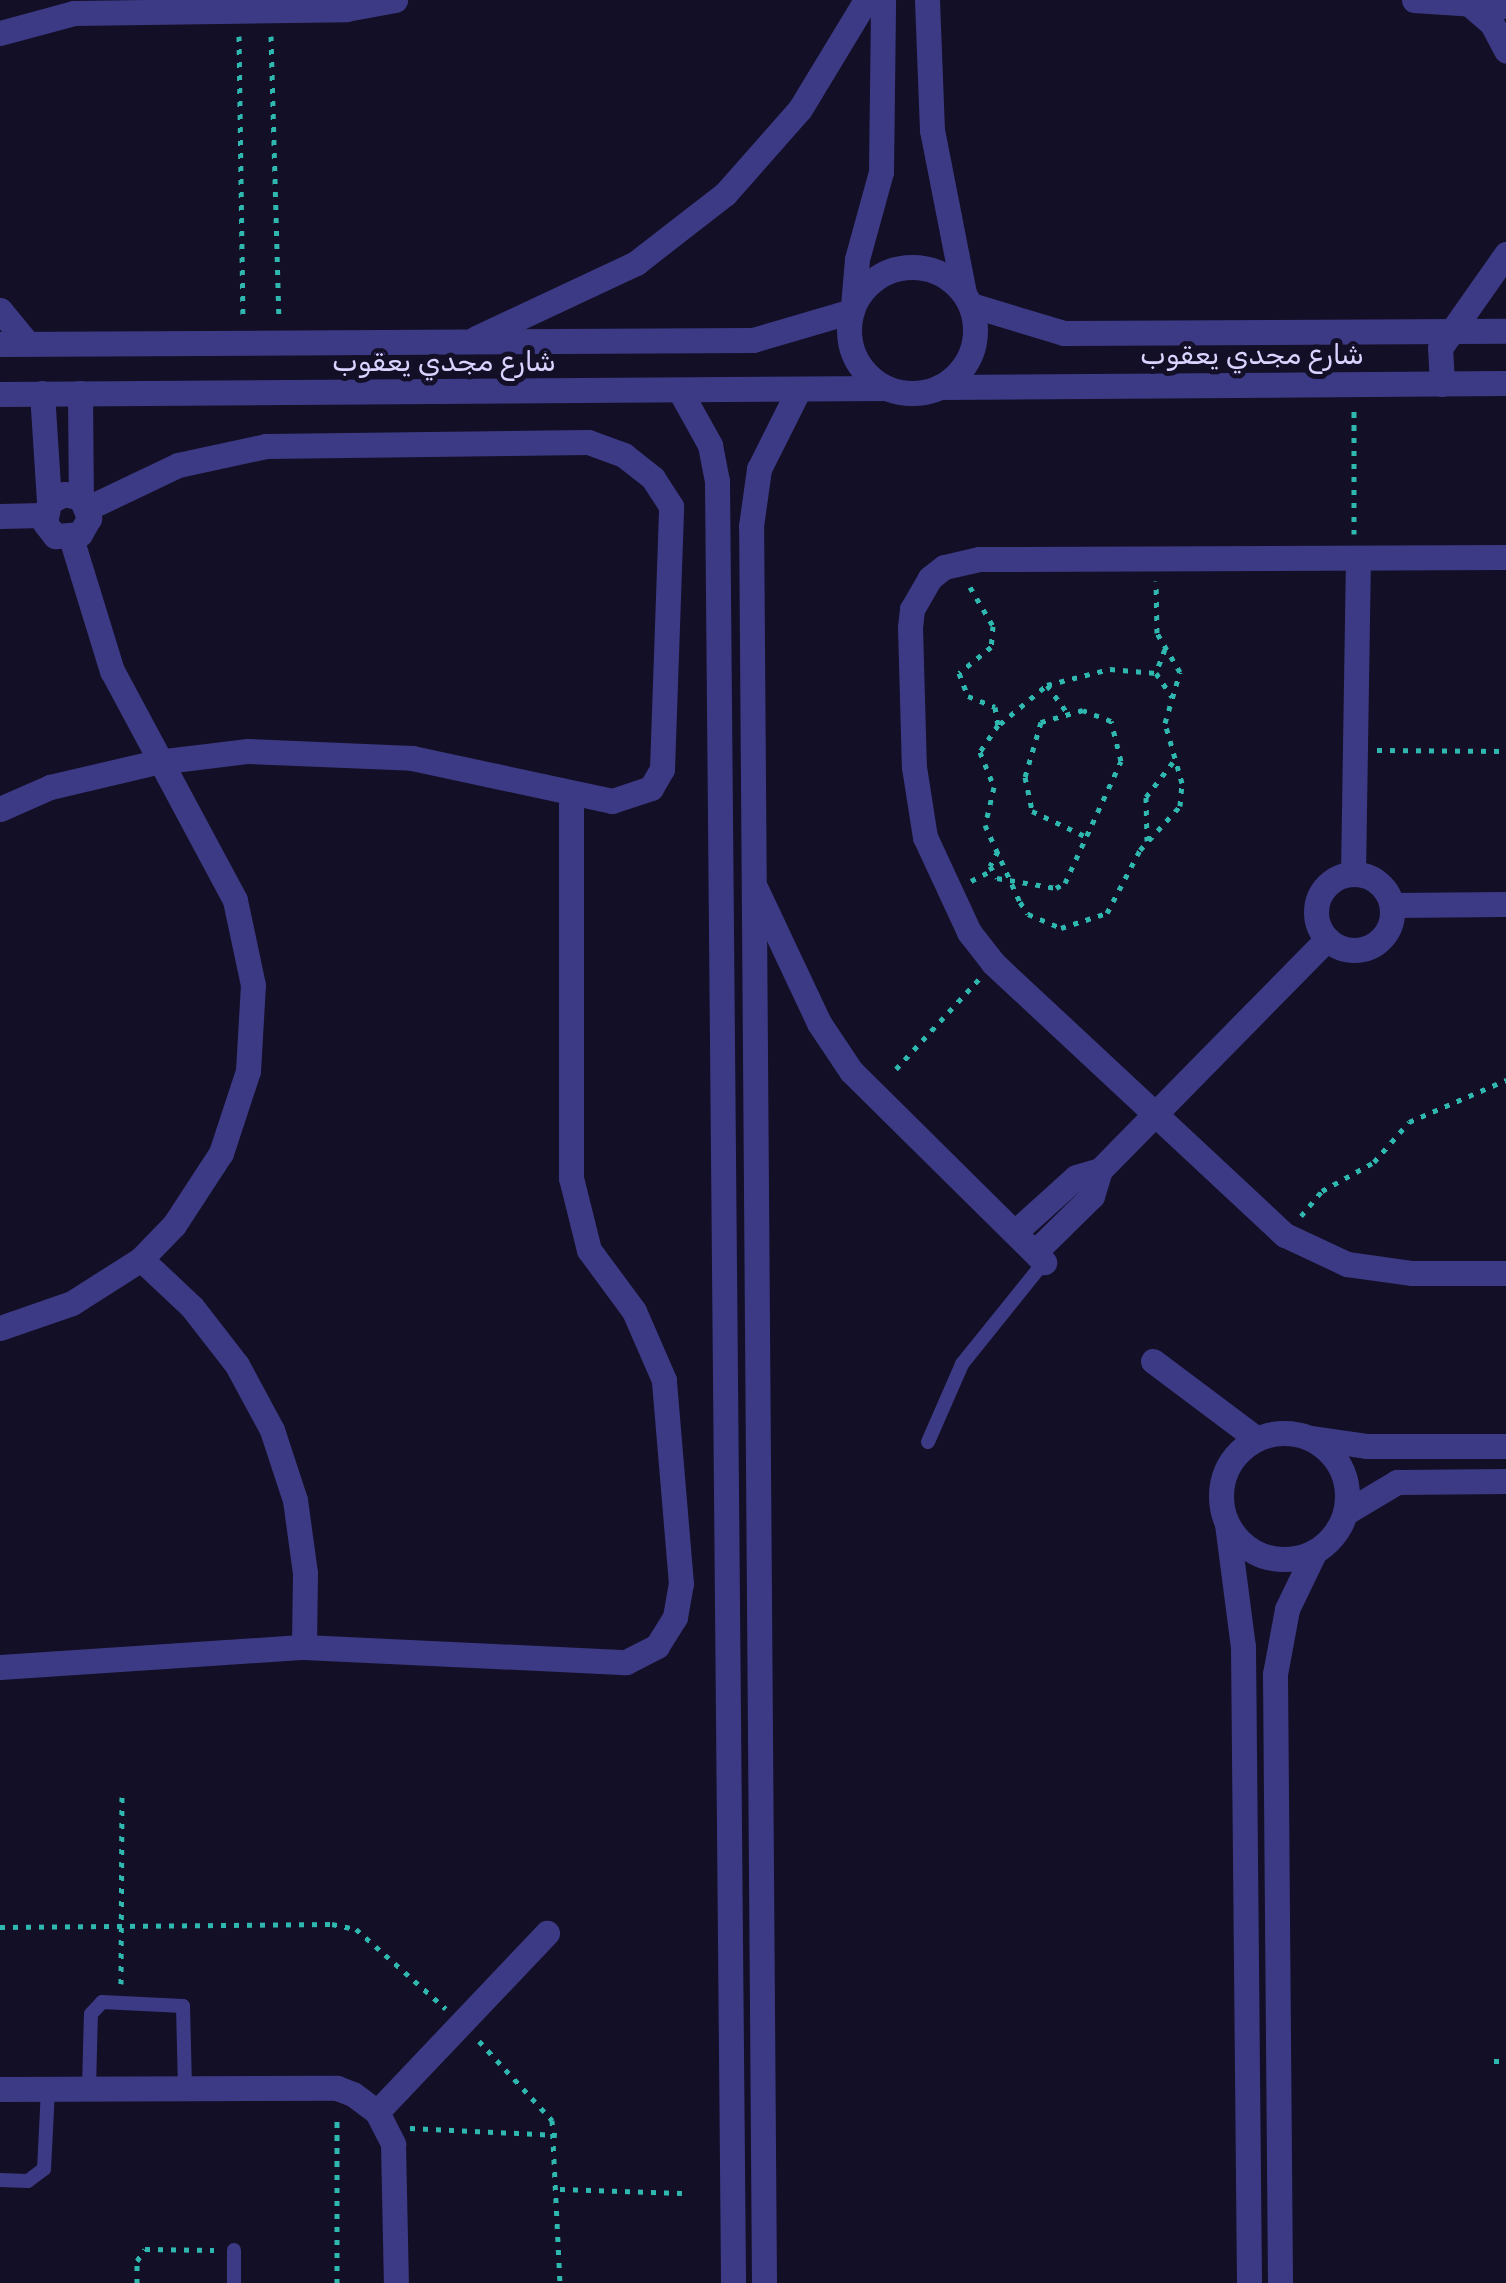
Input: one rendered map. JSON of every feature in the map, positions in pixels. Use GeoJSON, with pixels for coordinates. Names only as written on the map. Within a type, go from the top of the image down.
{"type":"FeatureCollection","features":[{"type":"Feature","properties":{"kind":"street"},"geometry":{"type":"LineString","coordinates":[[0,32],[50,9],[346,9],[395,0]]}},
{"type":"Feature","properties":{"kind":"street"},"geometry":{"type":"LineString","coordinates":[[466,342],[636,263],[725,194],[800,109],[866,0]]}},
{"type":"Feature","properties":{"kind":"street"},"geometry":{"type":"LineString","coordinates":[[883,0],[880,172],[857,259],[851,348],[859,364],[887,388],[913,393],[939,388],[968,361],[976,324],[967,299],[932,130],[928,0]]}},
{"type":"Feature","properties":{"kind":"street"},"geometry":{"type":"LineString","coordinates":[[1414,0],[1506,6]]}},
{"type":"Feature","properties":{"kind":"street"},"geometry":{"type":"LineString","coordinates":[[1467,3],[1492,24],[1506,50]]}},
{"type":"Feature","properties":{"kind":"street"},"geometry":{"type":"LineString","coordinates":[[1442,384],[1440,348],[1448,331],[1506,254]]}},
{"type":"Feature","properties":{"kind":"street"},"geometry":{"type":"LineString","coordinates":[[852,309],[870,282],[897,268],[927,268],[967,299]]}},
{"type":"Feature","properties":{"kind":"street","name":"شارع مجدي يعقوب"},"geometry":{"type":"LineString","coordinates":[[967,299],[1064,333],[1506,331]]}},
{"type":"Feature","properties":{"kind":"street","name":"شارع مجدي يعقوب"},"geometry":{"type":"LineString","coordinates":[[0,344],[753,340],[852,309]]}},
{"type":"Feature","properties":{"kind":"street"},"geometry":{"type":"LineString","coordinates":[[0,310],[27,344]]}},
{"type":"Feature","properties":{"kind":"street","name":"شارع مجدي يعقوب"},"geometry":{"type":"LineString","coordinates":[[939,388],[1506,383]]}},
{"type":"Feature","properties":{"kind":"street","name":"شارع مجدي يعقوب"},"geometry":{"type":"LineString","coordinates":[[0,394],[887,388]]}},
{"type":"Feature","properties":{"kind":"street"},"geometry":{"type":"LineString","coordinates":[[764,2283],[751,526],[758,469],[799,389]]}},
{"type":"Feature","properties":{"kind":"street"},"geometry":{"type":"LineString","coordinates":[[680,392],[710,445],[717,525],[724,1627],[733,2283]]}},
{"type":"Feature","properties":{"kind":"street"},"geometry":{"type":"LineString","coordinates":[[42,393],[46,508],[55,536],[71,538],[86,527],[80,393]]}},
{"type":"Feature","properties":{"kind":"street"},"geometry":{"type":"LineString","coordinates":[[0,516],[46,508],[64,494],[84,504],[178,465],[266,446],[588,442],[624,455],[653,478],[671,506],[662,770],[633,799],[571,796],[428,761],[330,750],[248,751],[158,762],[50,787],[0,809]]}},
{"type":"Feature","properties":{"kind":"street"},"geometry":{"type":"LineString","coordinates":[[717,525],[751,526]]}},
{"type":"Feature","properties":{"kind":"street"},"geometry":{"type":"LineString","coordinates":[[0,1328],[72,1304],[141,1258],[174,1225],[221,1153],[248,1071],[253,985],[235,900],[112,671],[71,538]]}},
{"type":"Feature","properties":{"kind":"street"},"geometry":{"type":"LineString","coordinates":[[1506,557],[956,563],[930,578],[912,609],[914,767],[938,869],[969,932],[993,963],[1152,1117],[1285,1235],[1348,1264],[1412,1273],[1506,1273]]}},
{"type":"Feature","properties":{"kind":"street"},"geometry":{"type":"LineString","coordinates":[[1354,874],[1356,558]]}},
{"type":"Feature","properties":{"kind":"street"},"geometry":{"type":"LineString","coordinates":[[0,1668],[304,1646],[626,1662],[657,1646],[676,1617],[680,1551],[664,1380],[634,1310],[590,1250],[570,1178],[571,796]]}},
{"type":"Feature","properties":{"kind":"street"},"geometry":{"type":"LineString","coordinates":[[1354,874],[1382,886],[1392,905],[1389,928],[1372,946],[1348,950],[1327,939],[1316,916],[1321,892],[1354,874]]}},
{"type":"Feature","properties":{"kind":"street"},"geometry":{"type":"LineString","coordinates":[[752,880],[843,1060],[1040,1257],[1092,1196],[1100,1170],[1327,939]]}},
{"type":"Feature","properties":{"kind":"street"},"geometry":{"type":"LineString","coordinates":[[1392,905],[1506,904]]}},
{"type":"Feature","properties":{"kind":"street"},"geometry":{"type":"LineString","coordinates":[[1015,1232],[1076,1177],[1100,1170]]}},
{"type":"Feature","properties":{"kind":"street"},"geometry":{"type":"LineString","coordinates":[[141,1258],[192,1307],[237,1365],[272,1430],[298,1518],[306,1573],[304,1646]]}},
{"type":"Feature","properties":{"kind":"street"},"geometry":{"type":"LineString","coordinates":[[1153,1361],[1257,1439],[1306,1437],[1368,1446],[1506,1446]]}},
{"type":"Feature","properties":{"kind":"street"},"geometry":{"type":"LineString","coordinates":[[1306,1437],[1340,1468],[1345,1514]]}},
{"type":"Feature","properties":{"kind":"street"},"geometry":{"type":"LineString","coordinates":[[1249,2283],[1242,1616],[1226,1524],[1224,1475],[1257,1439]]}},
{"type":"Feature","properties":{"kind":"street"},"geometry":{"type":"LineString","coordinates":[[1280,2283],[1275,1674],[1287,1610],[1315,1552],[1345,1514],[1397,1482],[1506,1481]]}},
{"type":"Feature","properties":{"kind":"street"},"geometry":{"type":"LineString","coordinates":[[1226,1524],[1265,1557],[1315,1552]]}},
{"type":"Feature","properties":{"kind":"street"},"geometry":{"type":"LineString","coordinates":[[724,1627],[758,1626]]}},
{"type":"Feature","properties":{"kind":"street"},"geometry":{"type":"LineString","coordinates":[[382,2120],[462,2023],[547,1933]]}},
{"type":"Feature","properties":{"kind":"street"},"geometry":{"type":"LineString","coordinates":[[1246,2000],[1278,2000]]}},
{"type":"Feature","properties":{"kind":"street"},"geometry":{"type":"LineString","coordinates":[[0,2089],[337,2088],[382,2120],[395,2162],[396,2283]]}},
{"type":"Feature","properties":{"kind":"lane"},"geometry":{"type":"LineString","coordinates":[[928,1442],[962,1364],[1040,1257]]}},
{"type":"Feature","properties":{"kind":"lane"},"geometry":{"type":"LineString","coordinates":[[89,2088],[92,2010],[121,2003],[186,2010],[186,2088]]}},
{"type":"Feature","properties":{"kind":"lane"},"geometry":{"type":"LineString","coordinates":[[0,2180],[28,2181],[44,2169],[48,2089]]}},
{"type":"Feature","properties":{"kind":"lane"},"geometry":{"type":"LineString","coordinates":[[234,2250],[234,2283]]}},
{"type":"Feature","properties":{"kind":"path"},"geometry":{"type":"LineString","coordinates":[[239,10],[244,343]]}},
{"type":"Feature","properties":{"kind":"path"},"geometry":{"type":"LineString","coordinates":[[270,10],[280,343]]}},
{"type":"Feature","properties":{"kind":"path"},"geometry":{"type":"LineString","coordinates":[[1354,407],[1356,558]]}},
{"type":"Feature","properties":{"kind":"path"},"geometry":{"type":"LineString","coordinates":[[1156,559],[1156,622],[1165,649],[1180,672],[1165,736],[1182,783],[1180,806],[1147,841],[1116,903],[1079,927],[1044,923],[1028,914],[985,825],[994,787],[980,752],[998,724],[1047,686],[1110,670],[1156,673]]}},
{"type":"Feature","properties":{"kind":"path"},"geometry":{"type":"LineString","coordinates":[[956,563],[992,626],[991,647],[964,667],[959,682],[968,696],[995,706],[998,724]]}},
{"type":"Feature","properties":{"kind":"path"},"geometry":{"type":"LineString","coordinates":[[1156,673],[1165,649]]}},
{"type":"Feature","properties":{"kind":"path"},"geometry":{"type":"LineString","coordinates":[[1156,673],[1172,698]]}},
{"type":"Feature","properties":{"kind":"path"},"geometry":{"type":"LineString","coordinates":[[1047,686],[1066,713]]}},
{"type":"Feature","properties":{"kind":"path"},"geometry":{"type":"LineString","coordinates":[[998,851],[990,871],[1012,879],[1062,887],[1120,770],[1120,744],[1111,721],[1100,714],[1066,713],[1039,725],[1026,769],[1026,799],[1037,816],[1086,836]]}},
{"type":"Feature","properties":{"kind":"path"},"geometry":{"type":"LineString","coordinates":[[1354,750],[1506,751]]}},
{"type":"Feature","properties":{"kind":"path"},"geometry":{"type":"LineString","coordinates":[[1147,841],[1146,797],[1173,762]]}},
{"type":"Feature","properties":{"kind":"path"},"geometry":{"type":"LineString","coordinates":[[896,1068],[993,963]]}},
{"type":"Feature","properties":{"kind":"path"},"geometry":{"type":"LineString","coordinates":[[1285,1235],[1322,1191],[1374,1162],[1409,1122],[1506,1080]]}},
{"type":"Feature","properties":{"kind":"path"},"geometry":{"type":"LineString","coordinates":[[121,2003],[122,1797]]}},
{"type":"Feature","properties":{"kind":"path"},"geometry":{"type":"LineString","coordinates":[[0,1927],[356,1928],[462,2023],[552,2120],[560,2189],[560,2283]]}},
{"type":"Feature","properties":{"kind":"path"},"geometry":{"type":"LineString","coordinates":[[1494,2061],[1506,2061]]}},
{"type":"Feature","properties":{"kind":"path"},"geometry":{"type":"LineString","coordinates":[[337,2088],[337,2283]]}},
{"type":"Feature","properties":{"kind":"path"},"geometry":{"type":"LineString","coordinates":[[382,2120],[556,2135]]}},
{"type":"Feature","properties":{"kind":"path"},"geometry":{"type":"LineString","coordinates":[[560,2189],[682,2193]]}},
{"type":"Feature","properties":{"kind":"path"},"geometry":{"type":"LineString","coordinates":[[137,2283],[138,2254],[145,2249],[234,2250]]}}]}
